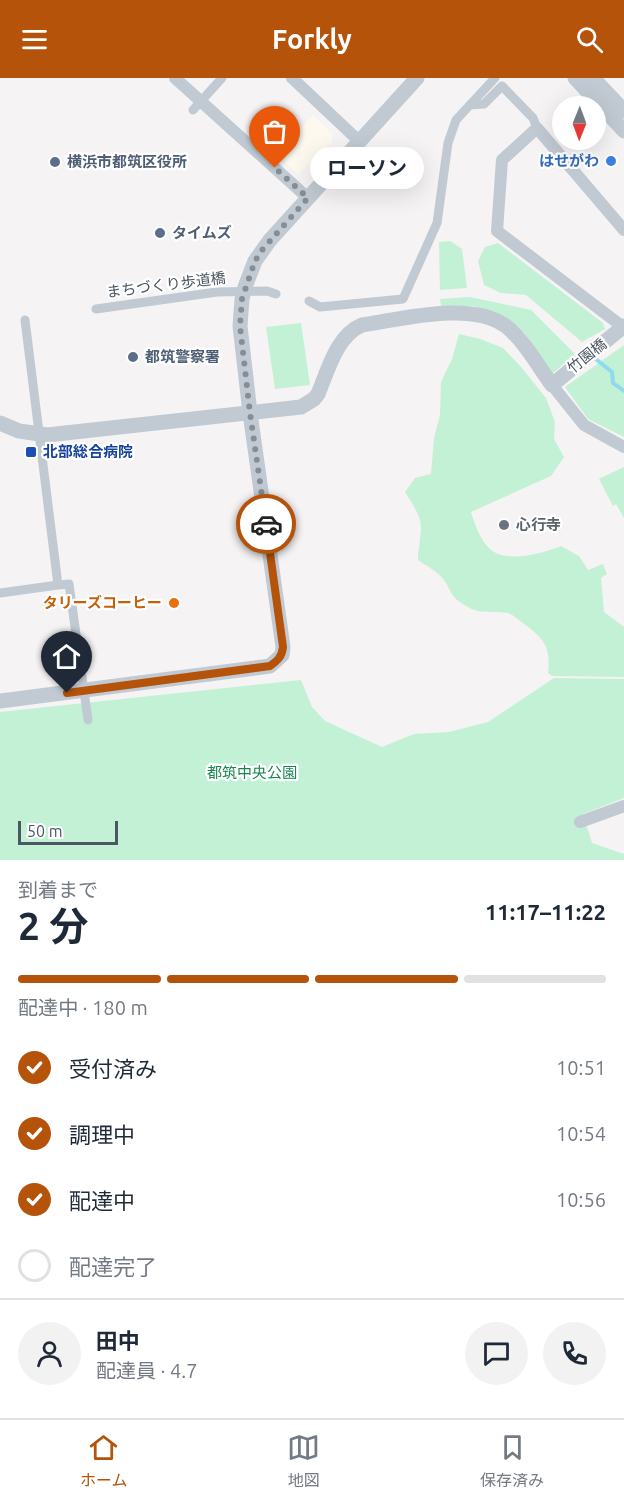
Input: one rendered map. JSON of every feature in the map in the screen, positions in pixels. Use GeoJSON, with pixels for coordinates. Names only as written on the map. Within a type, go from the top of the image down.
{"type":"FeatureCollection","features":[{"type":"Feature","properties":{"kind":"street"},"geometry":{"type":"LineString","coordinates":[[175,78],[197,105],[308,198]]}},
{"type":"Feature","properties":{"kind":"street"},"geometry":{"type":"LineString","coordinates":[[197,105],[222,78]]}},
{"type":"Feature","properties":{"kind":"street"},"geometry":{"type":"LineString","coordinates":[[292,78],[359,141]]}},
{"type":"Feature","properties":{"kind":"street"},"geometry":{"type":"LineString","coordinates":[[0,701],[270,666],[282,655],[283,647],[240,326],[242,299],[253,267],[262,250],[417,78]]}},
{"type":"Feature","properties":{"kind":"street"},"geometry":{"type":"LineString","coordinates":[[309,302],[320,307],[403,299],[437,223],[448,143],[456,120],[495,78]]}},
{"type":"Feature","properties":{"kind":"street"},"geometry":{"type":"LineString","coordinates":[[575,78],[624,131]]}},
{"type":"Feature","properties":{"kind":"street"},"geometry":{"type":"LineString","coordinates":[[593,78],[624,111]]}},
{"type":"Feature","properties":{"kind":"street"},"geometry":{"type":"LineString","coordinates":[[470,105],[484,104],[502,86],[533,118],[537,128],[624,230]]}},
{"type":"Feature","properties":{"kind":"street"},"geometry":{"type":"LineString","coordinates":[[537,128],[502,160],[497,231],[623,327]]}},
{"type":"Feature","properties":{"kind":"street","name":"まちづくり歩道橋"},"geometry":{"type":"LineString","coordinates":[[96,309],[217,292],[267,291],[276,294]]}},
{"type":"Feature","properties":{"kind":"street"},"geometry":{"type":"LineString","coordinates":[[0,423],[19,431],[47,435],[301,407],[314,399],[340,345],[352,329],[362,325],[462,312],[485,316],[505,326],[520,340],[584,425],[624,447]]}},
{"type":"Feature","properties":{"kind":"street"},"geometry":{"type":"LineString","coordinates":[[25,320],[58,585]]}},
{"type":"Feature","properties":{"kind":"street","name":"竹園橋"},"geometry":{"type":"LineString","coordinates":[[552,385],[623,327]]}},
{"type":"Feature","properties":{"kind":"street"},"geometry":{"type":"LineString","coordinates":[[0,593],[69,584],[88,720]]}},
{"type":"Feature","properties":{"kind":"street"},"geometry":{"type":"LineString","coordinates":[[580,822],[624,806]]}},
{"type":"Feature","properties":{"kind":"shaded area"},"geometry":{"type":"Polygon","coordinates":[[[313,115],[332,133],[332,142],[298,175],[276,154],[313,115]]]}},
{"type":"Feature","properties":{"kind":"green space"},"geometry":{"type":"Polygon","coordinates":[[[450,241],[462,249],[467,288],[440,290],[439,242],[450,241]]]}},
{"type":"Feature","properties":{"kind":"green space"},"geometry":{"type":"Polygon","coordinates":[[[498,243],[603,323],[605,329],[582,342],[526,295],[501,293],[484,285],[478,261],[485,247],[498,243]]]}},
{"type":"Feature","properties":{"kind":"green space"},"geometry":{"type":"Polygon","coordinates":[[[470,297],[531,310],[575,354],[552,374],[525,334],[501,316],[474,306],[441,306],[440,299],[470,297]]]}},
{"type":"Feature","properties":{"kind":"green space"},"geometry":{"type":"Polygon","coordinates":[[[301,323],[310,385],[275,389],[266,327],[301,323]]]}},
{"type":"Feature","properties":{"kind":"green space"},"geometry":{"type":"Polygon","coordinates":[[[459,334],[503,348],[521,367],[546,398],[555,422],[554,439],[564,457],[551,476],[471,512],[478,532],[490,549],[505,556],[525,556],[561,546],[579,556],[588,570],[603,564],[607,574],[601,578],[604,612],[624,627],[624,677],[552,676],[548,673],[547,650],[536,634],[510,614],[478,611],[462,604],[441,577],[418,560],[421,522],[405,492],[415,478],[431,474],[434,438],[440,415],[441,382],[452,359],[459,334]]]}},
{"type":"Feature","properties":{"kind":"green space"},"geometry":{"type":"Polygon","coordinates":[[[624,345],[624,437],[588,419],[565,387],[624,345]]]}},
{"type":"Feature","properties":{"kind":"green space"},"geometry":{"type":"Polygon","coordinates":[[[624,467],[624,518],[616,504],[613,506],[599,479],[624,467]]]}},
{"type":"Feature","properties":{"kind":"green space","name":"都筑中央公園"},"geometry":{"type":"Polygon","coordinates":[[[554,678],[624,679],[624,798],[583,814],[592,843],[624,854],[624,860],[0,860],[0,712],[301,680],[312,707],[325,721],[382,747],[414,734],[449,732],[488,722],[554,678]]]}},
{"type":"Feature","properties":{"kind":"waterway"},"geometry":{"type":"LineString","coordinates":[[597,360],[612,372],[613,383],[624,391]]}},
{"type":"Feature","properties":{"kind":"way so far"},"geometry":{"type":"LineString","coordinates":[[266,524],[240,326],[242,299],[255,261],[262,250],[308,198],[275,168]]}},
{"type":"Feature","properties":{"kind":"place","name":"はせがわ"},"geometry":{"type":"Point","coordinates":[611,161]}},
{"type":"Feature","properties":{"kind":"place","name":"横浜市都筑区役所"},"geometry":{"type":"Point","coordinates":[55,162]}},
{"type":"Feature","properties":{"kind":"place","name":"ローソン"},"geometry":{"type":"Point","coordinates":[275,168]}},
{"type":"Feature","properties":{"kind":"place","name":"タイムズ"},"geometry":{"type":"Point","coordinates":[160,233]}},
{"type":"Feature","properties":{"kind":"place","name":"都筑警察署"},"geometry":{"type":"Point","coordinates":[133,357]}},
{"type":"Feature","properties":{"kind":"place","name":"北部総合病院"},"geometry":{"type":"Point","coordinates":[31,452]}},
{"type":"Feature","properties":{"kind":"place","name":"心行寺"},"geometry":{"type":"Point","coordinates":[504,525]}},
{"type":"Feature","properties":{"kind":"place","name":"タリーズコーヒー"},"geometry":{"type":"Point","coordinates":[174,603]}},
{"type":"Feature","properties":{"kind":"route"},"geometry":{"type":"LineString","coordinates":[[67,693],[270,666],[277,661],[282,655],[283,647],[266,524]]}}]}
